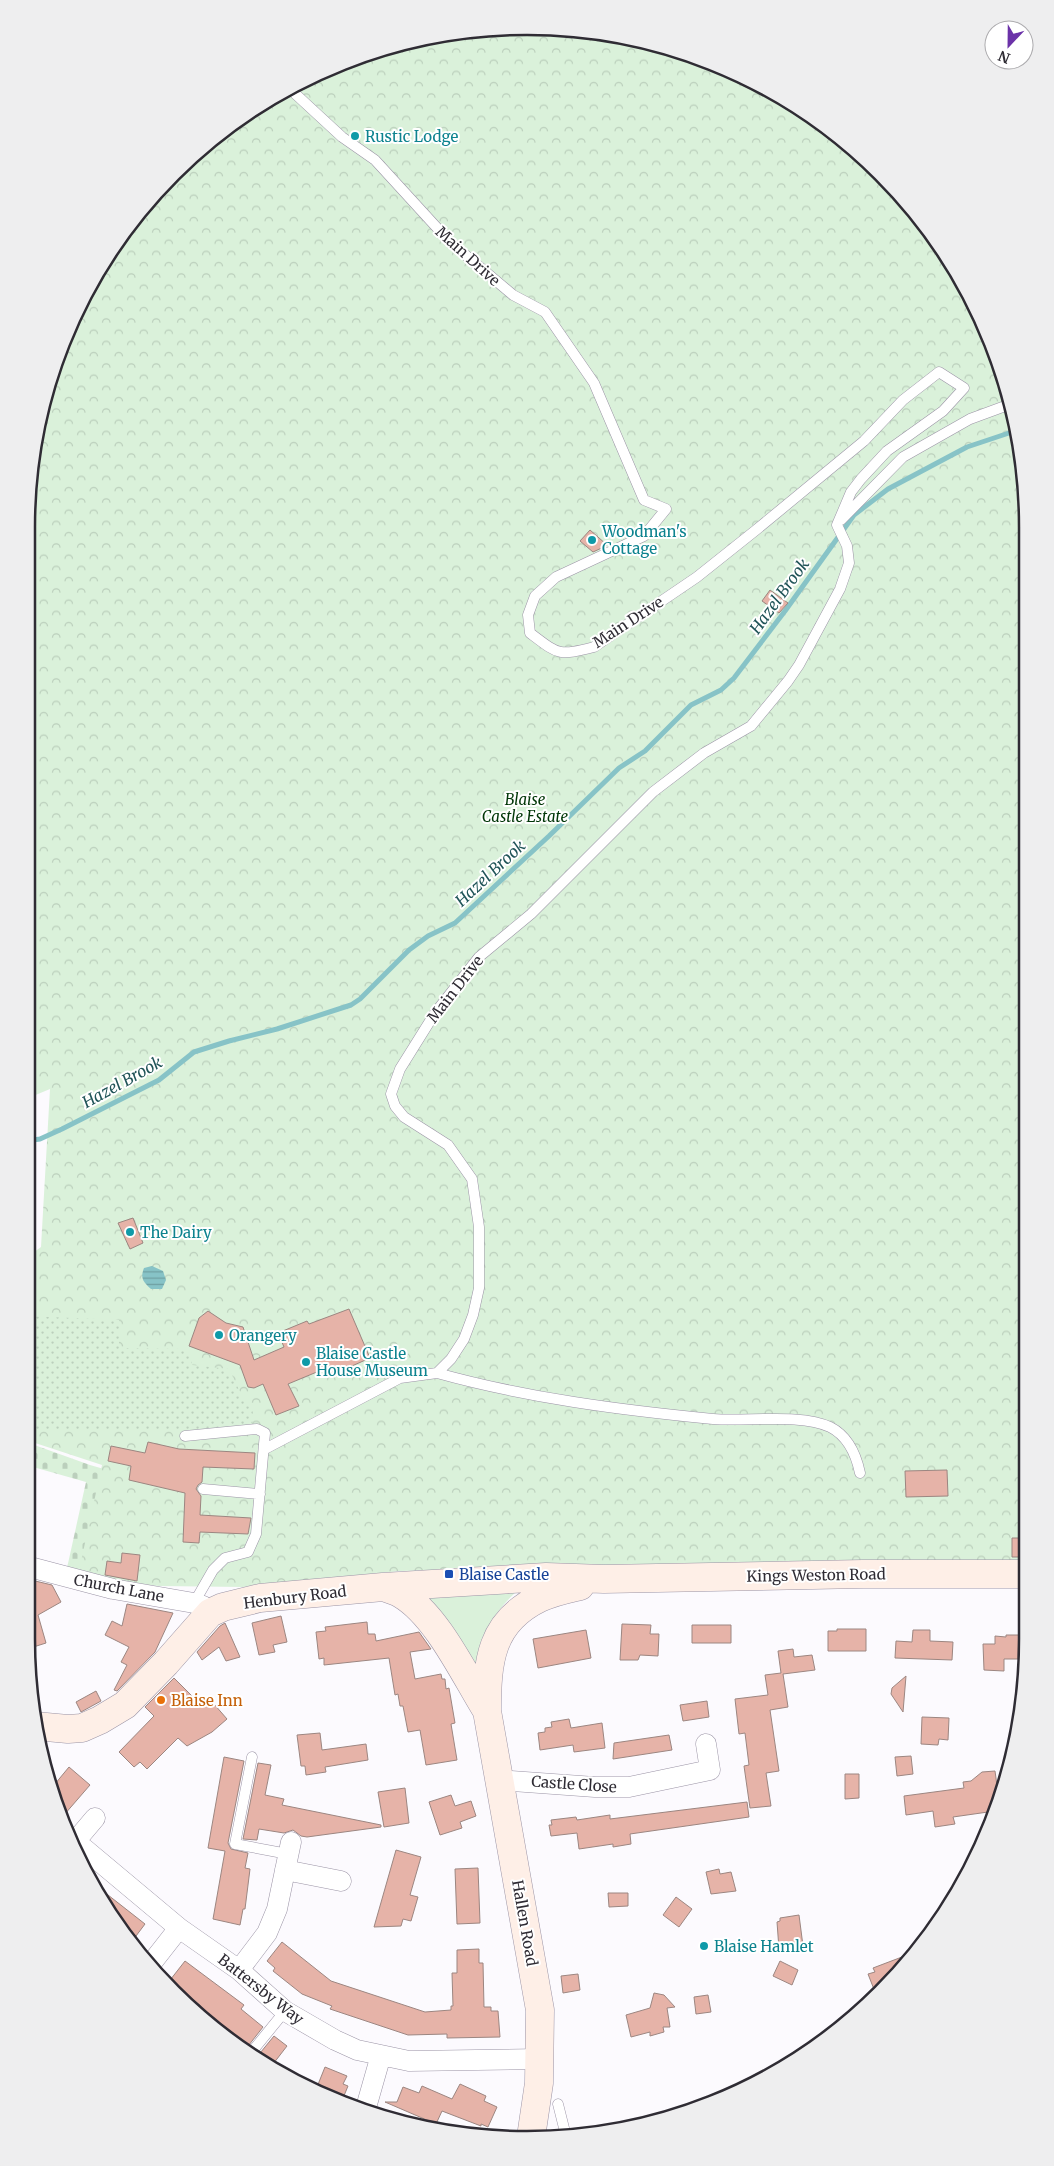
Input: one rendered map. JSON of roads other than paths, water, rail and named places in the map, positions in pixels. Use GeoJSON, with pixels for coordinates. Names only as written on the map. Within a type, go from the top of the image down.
{"type":"FeatureCollection","features":[{"type":"Feature","properties":{"kind":"main road","name":"Kings Weston Road"},"geometry":{"type":"LineString","coordinates":[[604,1579],[862,1574],[1019,1574]]}},
{"type":"Feature","properties":{"kind":"main road","name":"Henbury Road"},"geometry":{"type":"LineString","coordinates":[[43,1727],[82,1728],[100,1720],[125,1704],[177,1658],[202,1608],[223,1607],[260,1598],[383,1587],[546,1577],[604,1579]]}},
{"type":"Feature","properties":{"kind":"main road","name":"Hallen Road"},"geometry":{"type":"LineString","coordinates":[[532,2131],[539,2083],[540,2010],[487,1711],[488,1663],[495,1642],[506,1624],[522,1609],[541,1597],[604,1579]]}},
{"type":"Feature","properties":{"kind":"main road","name":"Hallen Road"},"geometry":{"type":"LineString","coordinates":[[383,1587],[401,1594],[417,1606],[439,1632],[487,1711]]}},
{"type":"Feature","properties":{"kind":"street","name":"Church Lane"},"geometry":{"type":"LineString","coordinates":[[35,1568],[113,1589],[202,1608]]}},
{"type":"Feature","properties":{"kind":"street","name":"Castle Close"},"geometry":{"type":"LineString","coordinates":[[499,1780],[595,1787],[629,1787],[710,1770],[706,1744]]}},
{"type":"Feature","properties":{"kind":"street","name":"Battersby Way"},"geometry":{"type":"LineString","coordinates":[[78,1839],[95,1818]]}},
{"type":"Feature","properties":{"kind":"street","name":"Battersby Way"},"geometry":{"type":"LineString","coordinates":[[83,1850],[179,1928],[239,1970],[284,2011],[335,2040],[357,2050],[409,2061],[539,2059]]}},
{"type":"Feature","properties":{"kind":"street"},"geometry":{"type":"LineString","coordinates":[[239,1970],[267,1933],[277,1909],[288,1855],[341,1881]]}},
{"type":"Feature","properties":{"kind":"street"},"geometry":{"type":"LineString","coordinates":[[155,1960],[179,1928]]}},
{"type":"Feature","properties":{"kind":"street"},"geometry":{"type":"LineString","coordinates":[[366,2104],[381,2055]]}},
{"type":"Feature","properties":{"kind":"lane","name":"Main Drive"},"geometry":{"type":"LineString","coordinates":[[295,94],[342,137],[375,160],[450,242],[513,295],[545,312],[594,383],[644,500],[666,509],[644,536],[556,577],[535,596],[528,614],[530,633],[556,653],[574,652],[594,647],[697,577],[864,441],[903,400],[939,372],[964,388],[943,412],[886,452],[861,478],[851,492],[837,525],[848,546],[849,563],[840,589],[799,665],[751,726],[704,753],[653,792],[531,914],[479,957],[435,1013],[400,1069],[392,1094],[395,1106],[404,1118],[448,1145],[472,1179],[479,1227],[479,1288],[474,1315],[451,1359],[437,1373]]}},
{"type":"Feature","properties":{"kind":"lane"},"geometry":{"type":"LineString","coordinates":[[837,525],[904,457],[970,419],[1004,407]]}},
{"type":"Feature","properties":{"kind":"lane"},"geometry":{"type":"LineString","coordinates":[[265,1449],[400,1378],[437,1373],[522,1392],[624,1411],[725,1420],[801,1420],[829,1427],[844,1438],[856,1455],[860,1473]]}},
{"type":"Feature","properties":{"kind":"lane"},"geometry":{"type":"LineString","coordinates":[[185,1436],[257,1429],[265,1433],[256,1534],[252,1546],[248,1552],[225,1558],[214,1570],[202,1608]]}},
{"type":"Feature","properties":{"kind":"lane"},"geometry":{"type":"LineString","coordinates":[[204,1489],[260,1494]]}},
{"type":"Feature","properties":{"kind":"lane"},"geometry":{"type":"LineString","coordinates":[[252,1758],[235,1844],[288,1855]]}},
{"type":"Feature","properties":{"kind":"lane"},"geometry":{"type":"LineString","coordinates":[[254,2048],[284,2011]]}},
{"type":"Feature","properties":{"kind":"lane"},"geometry":{"type":"LineString","coordinates":[[558,2104],[564,2129]]}},
{"type":"Feature","properties":{"kind":"water"},"geometry":{"type":"Polygon","coordinates":[[[152,1266],[163,1271],[166,1280],[162,1289],[151,1289],[143,1280],[144,1268],[152,1266]]]}},
{"type":"Feature","properties":{"kind":"waterway","name":"Hazel Brook"},"geometry":{"type":"LineString","coordinates":[[35,1140],[62,1129],[159,1080],[194,1052],[277,1029],[351,1005],[360,999],[409,950],[428,936],[455,923],[619,768],[645,751],[691,705],[721,690],[734,678],[854,515],[888,489],[967,447],[1010,433]]}},
{"type":"Feature","properties":{"kind":"place","name":"Rustic Lodge"},"geometry":{"type":"Point","coordinates":[355,136]}},
{"type":"Feature","properties":{"kind":"place","name":"Woodman's Cottage"},"geometry":{"type":"Point","coordinates":[592,540]}},
{"type":"Feature","properties":{"kind":"place","name":"The Dairy"},"geometry":{"type":"Point","coordinates":[130,1232]}},
{"type":"Feature","properties":{"kind":"place","name":"Orangery"},"geometry":{"type":"Point","coordinates":[219,1335]}},
{"type":"Feature","properties":{"kind":"place","name":"Blaise Castle House Museum"},"geometry":{"type":"Point","coordinates":[306,1362]}},
{"type":"Feature","properties":{"kind":"place","name":"Blaise Castle"},"geometry":{"type":"Point","coordinates":[449,1574]}},
{"type":"Feature","properties":{"kind":"place","name":"Blaise Inn"},"geometry":{"type":"Point","coordinates":[161,1700]}},
{"type":"Feature","properties":{"kind":"place","name":"Blaise Hamlet"},"geometry":{"type":"Point","coordinates":[704,1946]}},
{"type":"Feature","properties":{"kind":"park label","name":"Blaise Castle Estate"},"geometry":{"type":"Point","coordinates":[525,808]}}]}
